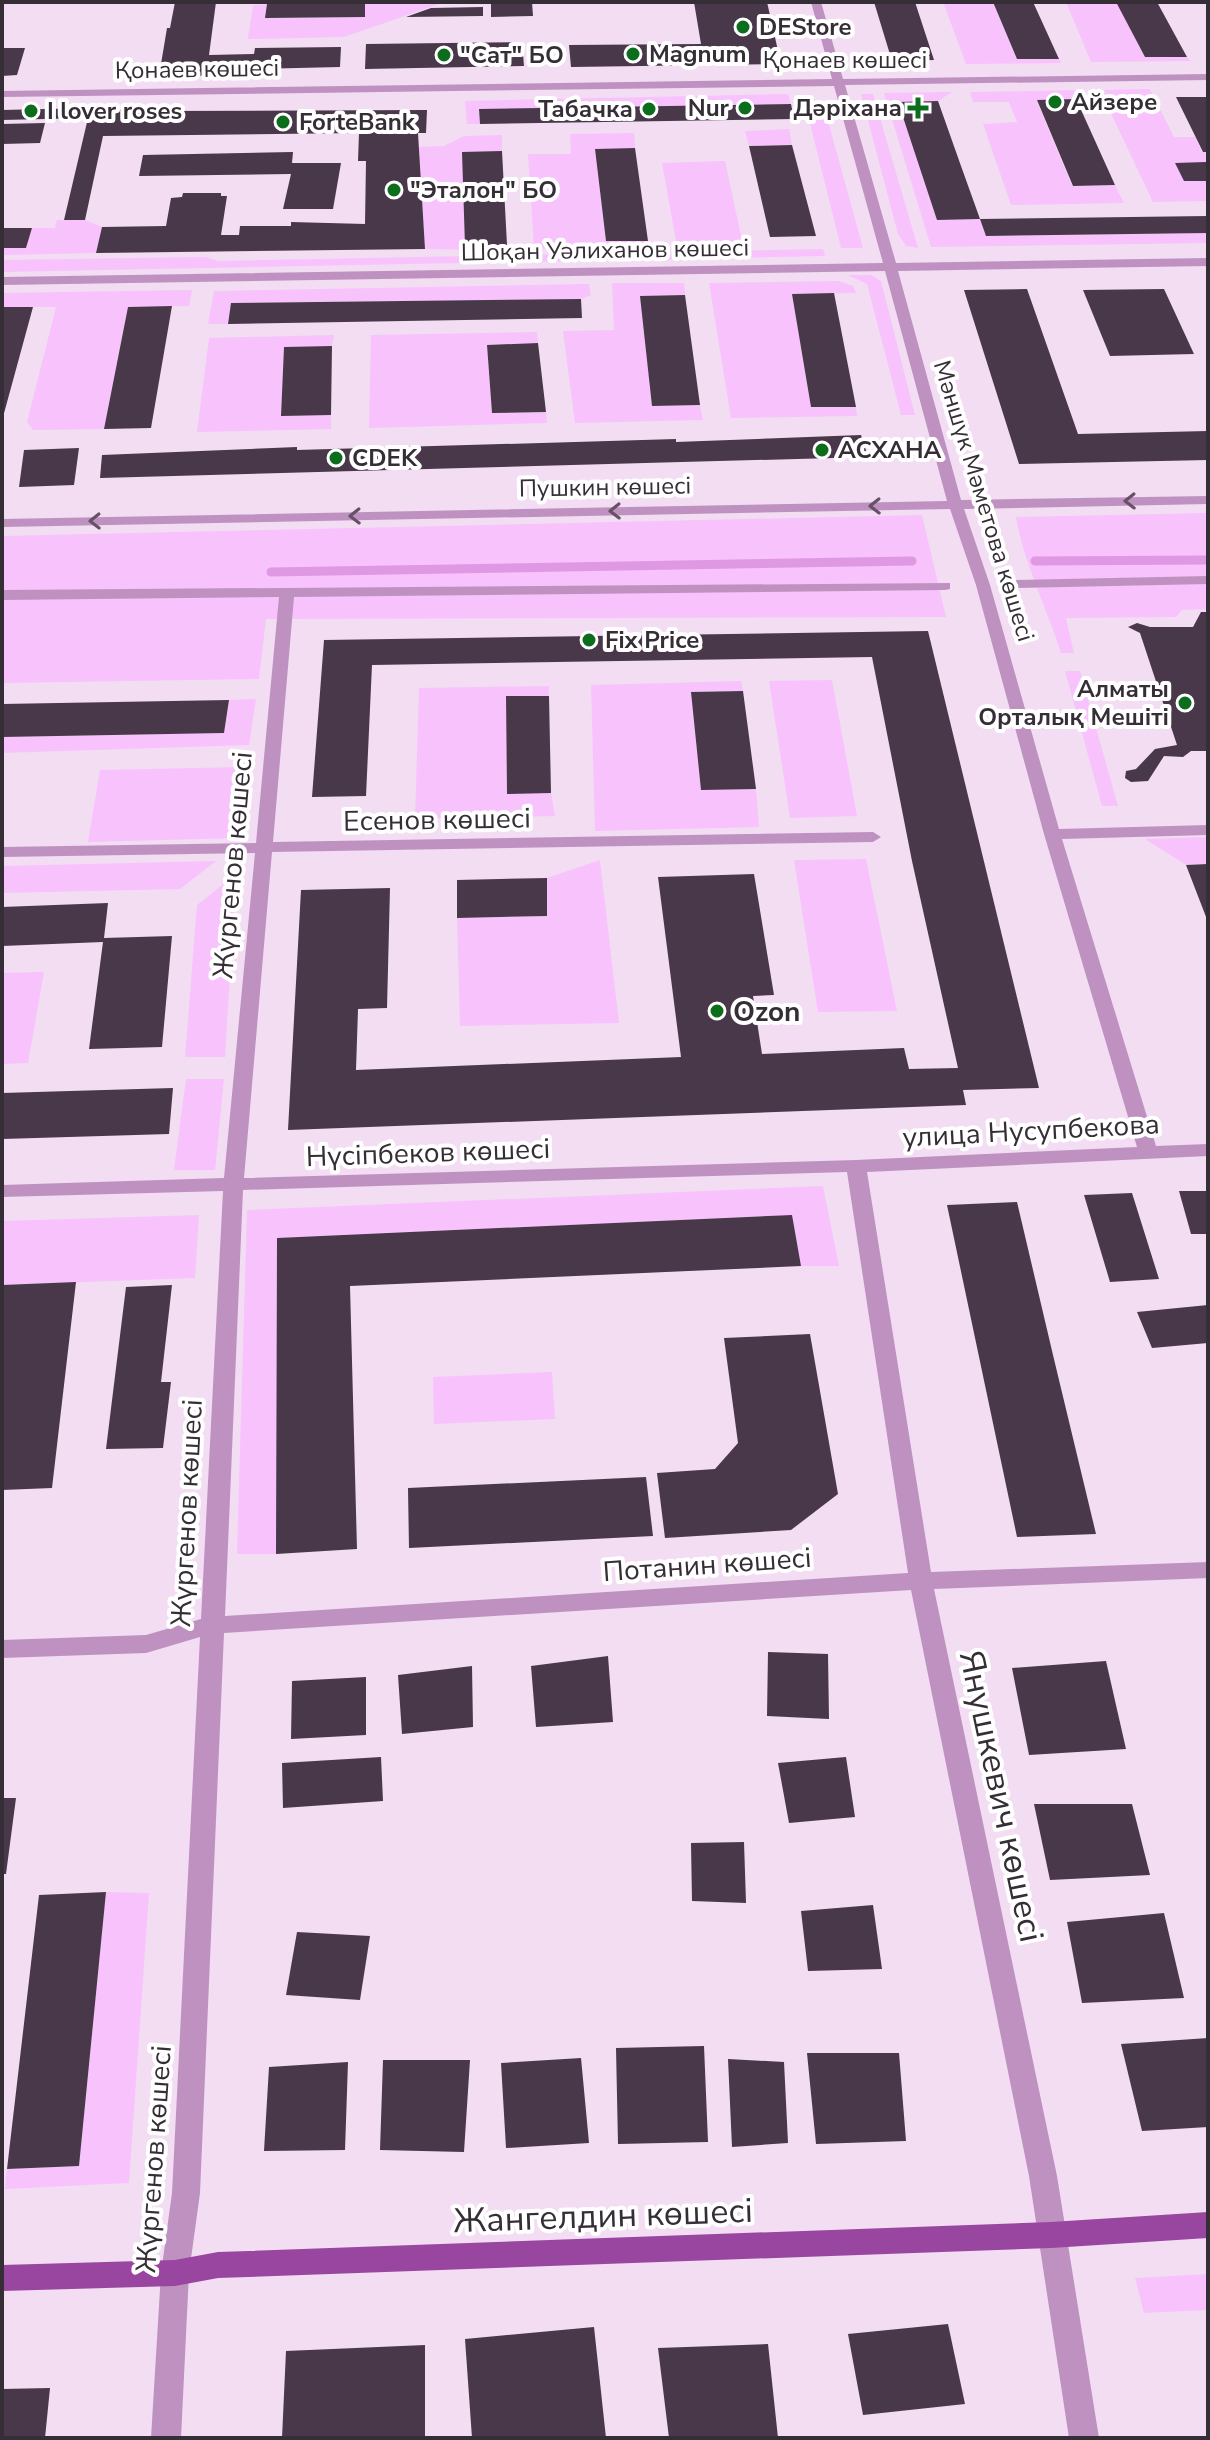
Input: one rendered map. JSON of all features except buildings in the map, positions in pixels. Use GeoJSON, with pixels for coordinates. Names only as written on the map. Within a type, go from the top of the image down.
{"type":"FeatureCollection","features":[{"type":"Feature","properties":{"kind":"main road","name":"Жангелдин көшесі"},"geometry":{"type":"LineString","coordinates":[[2,2278],[175,2273],[218,2265],[1051,2235],[1208,2225]]}},
{"type":"Feature","properties":{"kind":"street","name":"Мәншүк Мәметова көшесі"},"geometry":{"type":"LineString","coordinates":[[816,2],[953,504],[986,594],[1052,834],[1148,1152]]}},
{"type":"Feature","properties":{"kind":"street","name":"Қонаев көшесі"},"geometry":{"type":"LineString","coordinates":[[2,94],[1208,77]]}},
{"type":"Feature","properties":{"kind":"street","name":"Шоқан Уәлиханов көшесі"},"geometry":{"type":"LineString","coordinates":[[2,281],[1208,262]]}},
{"type":"Feature","properties":{"kind":"street","name":"Пушкин көшесі"},"geometry":{"type":"LineString","coordinates":[[2,523],[1208,500]]}},
{"type":"Feature","properties":{"kind":"street"},"geometry":{"type":"LineString","coordinates":[[1017,584],[1208,580]]}},
{"type":"Feature","properties":{"kind":"street"},"geometry":{"type":"LineString","coordinates":[[2,595],[945,586]]}},
{"type":"Feature","properties":{"kind":"street","name":"Жүргенов көшесі"},"geometry":{"type":"LineString","coordinates":[[166,2438],[175,2273],[186,2193],[233,1186],[287,592]]}},
{"type":"Feature","properties":{"kind":"street"},"geometry":{"type":"LineString","coordinates":[[1052,834],[1208,830]]}},
{"type":"Feature","properties":{"kind":"street","name":"Есенов көшесі"},"geometry":{"type":"LineString","coordinates":[[2,852],[873,837]]}},
{"type":"Feature","properties":{"kind":"street","name":"улица Нусупбекова"},"geometry":{"type":"LineString","coordinates":[[856,1166],[1208,1150]]}},
{"type":"Feature","properties":{"kind":"street","name":"Нүсіпбеков көшесі"},"geometry":{"type":"LineString","coordinates":[[2,1191],[856,1166]]}},
{"type":"Feature","properties":{"kind":"street","name":"Янушкевич көшесі"},"geometry":{"type":"LineString","coordinates":[[856,1166],[921,1581],[1043,2176],[1084,2438]]}},
{"type":"Feature","properties":{"kind":"street","name":"Потанин көшесі"},"geometry":{"type":"LineString","coordinates":[[2,1649],[146,1644],[211,1625],[921,1581],[1208,1570]]}},
{"type":"Feature","properties":{"kind":"shaded area"},"geometry":{"type":"Polygon","coordinates":[[[445,2],[344,37],[248,39],[253,5],[267,4],[266,18],[365,17],[365,3],[445,2]]]}},
{"type":"Feature","properties":{"kind":"shaded area"},"geometry":{"type":"Polygon","coordinates":[[[943,2],[993,2],[1017,59],[1059,59],[1061,63],[966,64],[943,2]]]}},
{"type":"Feature","properties":{"kind":"shaded area"},"geometry":{"type":"Polygon","coordinates":[[[1066,2],[1116,2],[1145,57],[1187,57],[1190,61],[1091,62],[1066,2]]]}},
{"type":"Feature","properties":{"kind":"shaded area"},"geometry":{"type":"Polygon","coordinates":[[[1150,89],[1174,137],[1195,137],[1202,152],[1208,152],[1208,201],[1153,202],[1100,90],[1150,89]]]}},
{"type":"Feature","properties":{"kind":"shaded area"},"geometry":{"type":"Polygon","coordinates":[[[1082,90],[1077,99],[1037,101],[1072,186],[1115,185],[1124,203],[1011,205],[983,124],[1017,122],[1009,102],[973,102],[970,92],[1082,90]]]}},
{"type":"Feature","properties":{"kind":"shaded area"},"geometry":{"type":"Polygon","coordinates":[[[952,92],[938,101],[898,102],[937,220],[980,219],[987,236],[1208,233],[1208,243],[931,247],[884,93],[952,92]]]}},
{"type":"Feature","properties":{"kind":"shaded area"},"geometry":{"type":"Polygon","coordinates":[[[788,94],[791,104],[479,110],[480,124],[467,124],[465,101],[788,94]]]}},
{"type":"Feature","properties":{"kind":"shaded area"},"geometry":{"type":"Polygon","coordinates":[[[861,94],[873,94],[918,248],[906,246],[898,234],[861,94]]]}},
{"type":"Feature","properties":{"kind":"shaded area"},"geometry":{"type":"Polygon","coordinates":[[[803,95],[823,103],[863,248],[841,248],[803,95]]]}},
{"type":"Feature","properties":{"kind":"shaded area"},"geometry":{"type":"Polygon","coordinates":[[[789,129],[792,145],[749,146],[745,131],[789,129]]]}},
{"type":"Feature","properties":{"kind":"shaded area"},"geometry":{"type":"Polygon","coordinates":[[[634,133],[635,148],[595,149],[606,241],[648,241],[649,246],[534,249],[528,154],[571,154],[570,134],[634,133]]]}},
{"type":"Feature","properties":{"kind":"shaded area"},"geometry":{"type":"Polygon","coordinates":[[[502,135],[502,151],[466,246],[507,245],[507,250],[425,249],[418,147],[444,146],[464,136],[502,135]]]}},
{"type":"Feature","properties":{"kind":"shaded area"},"geometry":{"type":"Polygon","coordinates":[[[725,161],[743,245],[677,247],[662,163],[725,161]]]}},
{"type":"Feature","properties":{"kind":"shaded area"},"geometry":{"type":"Polygon","coordinates":[[[57,220],[85,220],[102,227],[96,253],[2,255],[2,248],[26,248],[32,228],[55,228],[57,220]]]}},
{"type":"Feature","properties":{"kind":"shaded area"},"geometry":{"type":"Polygon","coordinates":[[[823,249],[825,256],[2,272],[2,260],[205,257],[219,261],[823,249]]]}},
{"type":"Feature","properties":{"kind":"shaded area"},"geometry":{"type":"Polygon","coordinates":[[[848,275],[871,275],[881,281],[915,415],[901,415],[867,284],[848,275]]]}},
{"type":"Feature","properties":{"kind":"shaded area"},"geometry":{"type":"Polygon","coordinates":[[[839,281],[853,286],[856,293],[792,294],[811,407],[856,407],[857,416],[731,418],[709,283],[839,281]]]}},
{"type":"Feature","properties":{"kind":"shaded area"},"geometry":{"type":"Polygon","coordinates":[[[612,283],[684,283],[685,295],[641,296],[652,406],[700,405],[703,420],[575,423],[563,331],[614,330],[612,283]]]}},
{"type":"Feature","properties":{"kind":"shaded area"},"geometry":{"type":"Polygon","coordinates":[[[589,284],[591,295],[581,299],[232,303],[228,324],[208,324],[214,291],[589,284]]]}},
{"type":"Feature","properties":{"kind":"shaded area"},"geometry":{"type":"Polygon","coordinates":[[[192,290],[189,306],[128,307],[104,429],[33,430],[27,422],[56,307],[2,307],[2,293],[192,290]]]}},
{"type":"Feature","properties":{"kind":"shaded area"},"geometry":{"type":"Polygon","coordinates":[[[537,332],[538,343],[487,345],[492,413],[546,412],[547,423],[369,428],[371,335],[537,332]]]}},
{"type":"Feature","properties":{"kind":"shaded area"},"geometry":{"type":"Polygon","coordinates":[[[334,335],[332,346],[284,347],[281,415],[331,415],[331,429],[197,432],[209,338],[334,335]]]}},
{"type":"Feature","properties":{"kind":"shaded area"},"geometry":{"type":"Polygon","coordinates":[[[1208,513],[1208,609],[1182,610],[1176,617],[1066,618],[1074,653],[1061,653],[1030,569],[1016,517],[1208,513]]]}},
{"type":"Feature","properties":{"kind":"shaded area"},"geometry":{"type":"Polygon","coordinates":[[[922,515],[946,617],[266,619],[259,679],[2,683],[2,536],[922,515]]]}},
{"type":"Feature","properties":{"kind":"shaded area"},"geometry":{"type":"Polygon","coordinates":[[[1065,671],[1080,671],[1118,806],[1102,806],[1065,671]]]}},
{"type":"Feature","properties":{"kind":"shaded area"},"geometry":{"type":"Polygon","coordinates":[[[832,680],[857,816],[790,818],[769,681],[832,680]]]}},
{"type":"Feature","properties":{"kind":"shaded area"},"geometry":{"type":"Polygon","coordinates":[[[741,681],[743,691],[691,692],[701,789],[756,789],[759,827],[595,831],[591,685],[741,681]]]}},
{"type":"Feature","properties":{"kind":"shaded area"},"geometry":{"type":"Polygon","coordinates":[[[549,686],[549,696],[506,697],[507,793],[551,793],[555,816],[415,819],[419,688],[549,686]]]}},
{"type":"Feature","properties":{"kind":"shaded area"},"geometry":{"type":"Polygon","coordinates":[[[256,699],[249,745],[2,753],[2,737],[224,733],[229,700],[256,699]]]}},
{"type":"Feature","properties":{"kind":"shaded area"},"geometry":{"type":"Polygon","coordinates":[[[244,767],[238,838],[88,842],[100,770],[244,767]]]}},
{"type":"Feature","properties":{"kind":"shaded area"},"geometry":{"type":"Polygon","coordinates":[[[1208,837],[1208,864],[1186,865],[1145,839],[1208,837]]]}},
{"type":"Feature","properties":{"kind":"shaded area"},"geometry":{"type":"Polygon","coordinates":[[[866,859],[897,1011],[818,1012],[794,860],[866,859]]]}},
{"type":"Feature","properties":{"kind":"shaded area"},"geometry":{"type":"Polygon","coordinates":[[[600,860],[619,1023],[460,1026],[457,918],[547,916],[547,878],[600,860]]]}},
{"type":"Feature","properties":{"kind":"shaded area"},"geometry":{"type":"Polygon","coordinates":[[[216,861],[180,889],[2,893],[2,866],[216,861]]]}},
{"type":"Feature","properties":{"kind":"shaded area"},"geometry":{"type":"Polygon","coordinates":[[[236,874],[225,1057],[185,1057],[197,905],[236,874]]]}},
{"type":"Feature","properties":{"kind":"shaded area"},"geometry":{"type":"Polygon","coordinates":[[[44,972],[28,1063],[2,1064],[2,973],[44,972]]]}},
{"type":"Feature","properties":{"kind":"shaded area"},"geometry":{"type":"Polygon","coordinates":[[[186,1079],[224,1079],[215,1170],[174,1170],[186,1079]]]}},
{"type":"Feature","properties":{"kind":"shaded area"},"geometry":{"type":"Polygon","coordinates":[[[823,1186],[839,1266],[801,1266],[791,1215],[277,1238],[276,1554],[237,1554],[247,1210],[823,1186]]]}},
{"type":"Feature","properties":{"kind":"shaded area"},"geometry":{"type":"Polygon","coordinates":[[[199,1215],[195,1278],[2,1285],[2,1221],[199,1215]]]}},
{"type":"Feature","properties":{"kind":"shaded area"},"geometry":{"type":"Polygon","coordinates":[[[552,1372],[555,1419],[434,1424],[433,1377],[552,1372]]]}},
{"type":"Feature","properties":{"kind":"shaded area"},"geometry":{"type":"Polygon","coordinates":[[[106,1892],[149,1893],[129,2183],[5,2189],[7,2169],[79,2166],[106,1892]]]}},
{"type":"Feature","properties":{"kind":"shaded area"},"geometry":{"type":"Polygon","coordinates":[[[1208,2274],[1208,2310],[1144,2313],[1135,2278],[1208,2274]]]}},
{"type":"Feature","properties":{"kind":"waterway"},"geometry":{"type":"LineString","coordinates":[[1035,561],[1208,560]]}},
{"type":"Feature","properties":{"kind":"waterway"},"geometry":{"type":"LineString","coordinates":[[271,572],[912,561]]}},
{"type":"Feature","properties":{"kind":"place","name":"DEStore"},"geometry":{"type":"Point","coordinates":[743,27]}},
{"type":"Feature","properties":{"kind":"place","name":"Magnum"},"geometry":{"type":"Point","coordinates":[633,54]}},
{"type":"Feature","properties":{"kind":"place","name":"\"Сат\" БО"},"geometry":{"type":"Point","coordinates":[444,55]}},
{"type":"Feature","properties":{"kind":"place","name":"Айзере"},"geometry":{"type":"Point","coordinates":[1055,102]}},
{"type":"Feature","properties":{"kind":"place","name":"Nur"},"geometry":{"type":"Point","coordinates":[745,108]}},
{"type":"Feature","properties":{"kind":"place","name":"Дәріхана"},"geometry":{"type":"Point","coordinates":[918,108]}},
{"type":"Feature","properties":{"kind":"place","name":"Табачка"},"geometry":{"type":"Point","coordinates":[649,109]}},
{"type":"Feature","properties":{"kind":"place","name":"I lover roses"},"geometry":{"type":"Point","coordinates":[31,111]}},
{"type":"Feature","properties":{"kind":"place","name":"ForteBank"},"geometry":{"type":"Point","coordinates":[283,122]}},
{"type":"Feature","properties":{"kind":"place","name":"\"Эталон\" БО"},"geometry":{"type":"Point","coordinates":[394,190]}},
{"type":"Feature","properties":{"kind":"place","name":"ACXAHA"},"geometry":{"type":"Point","coordinates":[822,450]}},
{"type":"Feature","properties":{"kind":"place","name":"CDEK"},"geometry":{"type":"Point","coordinates":[336,458]}},
{"type":"Feature","properties":{"kind":"place","name":"Fix Price"},"geometry":{"type":"Point","coordinates":[589,640]}},
{"type":"Feature","properties":{"kind":"place","name":"Алматы Орталық Мешіті"},"geometry":{"type":"Point","coordinates":[1185,703]}},
{"type":"Feature","properties":{"kind":"place","name":"Ozon"},"geometry":{"type":"Point","coordinates":[717,1011]}}]}
